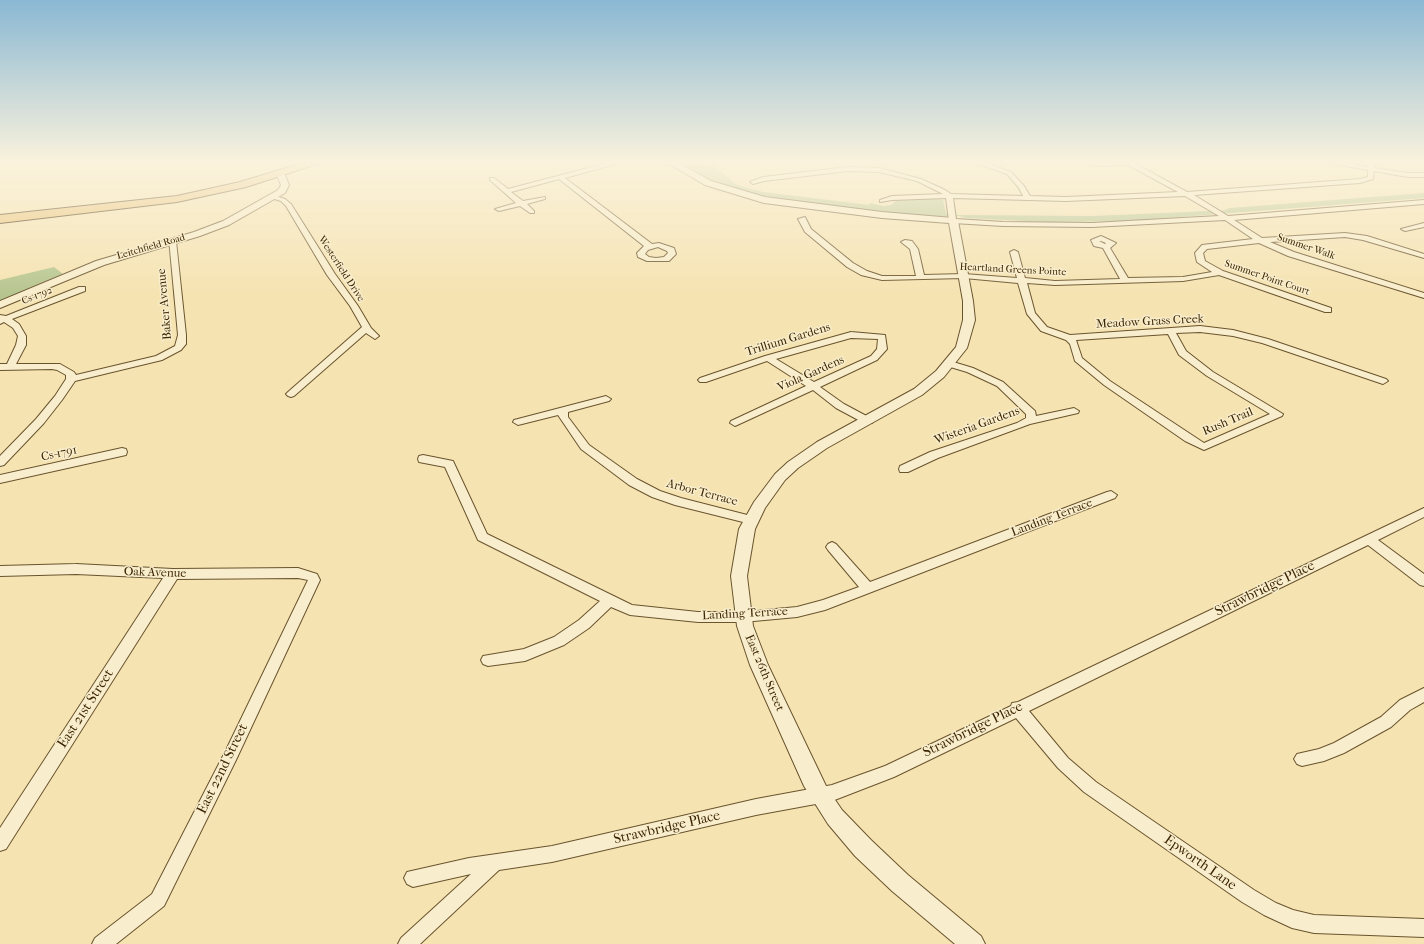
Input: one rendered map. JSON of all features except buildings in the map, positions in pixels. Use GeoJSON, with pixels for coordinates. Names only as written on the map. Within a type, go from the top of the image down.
{"type":"FeatureCollection","features":[{"type":"Feature","properties":{"kind":"main road"},"geometry":{"type":"LineString","coordinates":[[0,219],[122,206]]}},
{"type":"Feature","properties":{"kind":"street","name":"Leitchfield Road"},"geometry":{"type":"LineString","coordinates":[[0,305],[78,271],[197,234],[226,223],[257,206]]}},
{"type":"Feature","properties":{"kind":"street","name":"Westerfield Drive"},"geometry":{"type":"LineString","coordinates":[[290,206],[331,275],[354,306],[366,328],[375,336]]}},
{"type":"Feature","properties":{"kind":"street"},"geometry":{"type":"LineString","coordinates":[[499,209],[512,206]]}},
{"type":"Feature","properties":{"kind":"street"},"geometry":{"type":"LineString","coordinates":[[524,206],[532,212]]}},
{"type":"Feature","properties":{"kind":"street"},"geometry":{"type":"LineString","coordinates":[[597,206],[649,246]]}},
{"type":"Feature","properties":{"kind":"street"},"geometry":{"type":"LineString","coordinates":[[812,206],[874,214],[953,221],[1092,225],[1227,218],[1374,206]]}},
{"type":"Feature","properties":{"kind":"street"},"geometry":{"type":"LineString","coordinates":[[951,206],[953,221]]}},
{"type":"Feature","properties":{"kind":"street","name":"Summer Walk"},"geometry":{"type":"LineString","coordinates":[[1208,206],[1261,241],[1291,254],[1424,296]]}},
{"type":"Feature","properties":{"kind":"street","name":"Heartland Greens Pointe"},"geometry":{"type":"LineString","coordinates":[[802,219],[808,230],[851,265],[864,273],[882,278],[964,276],[1055,283],[1125,280],[1183,280],[1220,273]]}},
{"type":"Feature","properties":{"kind":"street","name":"East 26th Street"},"geometry":{"type":"LineString","coordinates":[[953,221],[964,276],[969,320],[965,339],[950,364],[918,392],[868,422],[822,446],[793,466],[769,491],[751,520],[745,539],[739,570],[745,626],[759,665],[820,796],[835,817],[863,848],[900,883],[972,944]]}},
{"type":"Feature","properties":{"kind":"street"},"geometry":{"type":"LineString","coordinates":[[1405,229],[1424,225]]}},
{"type":"Feature","properties":{"kind":"street","name":"Summer Point Court"},"geometry":{"type":"LineString","coordinates":[[1328,310],[1220,273],[1201,262],[1199,253],[1205,247],[1238,242],[1345,235],[1364,238],[1424,256]]}},
{"type":"Feature","properties":{"kind":"street","name":"Baker Avenue"},"geometry":{"type":"LineString","coordinates":[[71,380],[159,358],[178,348],[181,344],[182,335],[172,241]]}},
{"type":"Feature","properties":{"kind":"street"},"geometry":{"type":"LineString","coordinates":[[905,242],[909,243],[916,252],[921,278]]}},
{"type":"Feature","properties":{"kind":"street"},"geometry":{"type":"LineString","coordinates":[[1106,247],[1119,272],[1125,280]]}},
{"type":"Feature","properties":{"kind":"street","name":"Meadow Grass Creek"},"geometry":{"type":"LineString","coordinates":[[1014,252],[1023,280],[1031,314],[1044,329],[1069,338],[1200,329],[1233,333],[1265,341],[1383,381]]}},
{"type":"Feature","properties":{"kind":"street","name":"Cs-1792"},"geometry":{"type":"LineString","coordinates":[[2,319],[82,289]]}},
{"type":"Feature","properties":{"kind":"street"},"geometry":{"type":"LineString","coordinates":[[2,319],[16,326],[22,336],[21,345],[12,365]]}},
{"type":"Feature","properties":{"kind":"street"},"geometry":{"type":"LineString","coordinates":[[291,394],[366,328]]}},
{"type":"Feature","properties":{"kind":"street","name":"Rush Trail"},"geometry":{"type":"LineString","coordinates":[[1069,338],[1074,343],[1078,359],[1107,383],[1189,439],[1204,447],[1278,414],[1210,374],[1182,352],[1171,332]]}},
{"type":"Feature","properties":{"kind":"street","name":"Trillium Gardens"},"geometry":{"type":"LineString","coordinates":[[703,380],[768,358],[844,336],[863,335],[882,337]]}},
{"type":"Feature","properties":{"kind":"street","name":"Viola Gardens"},"geometry":{"type":"LineString","coordinates":[[735,423],[874,358],[882,349],[882,337]]}},
{"type":"Feature","properties":{"kind":"street"},"geometry":{"type":"LineString","coordinates":[[768,358],[813,386],[840,406],[868,422]]}},
{"type":"Feature","properties":{"kind":"street","name":"Wisteria Gardens"},"geometry":{"type":"LineString","coordinates":[[904,469],[934,455],[1029,421],[1032,416],[1031,413],[1000,384],[970,370],[950,364]]}},
{"type":"Feature","properties":{"kind":"street"},"geometry":{"type":"LineString","coordinates":[[0,367],[12,365],[60,367],[69,372],[71,380],[59,398],[40,421],[0,462]]}},
{"type":"Feature","properties":{"kind":"street"},"geometry":{"type":"LineString","coordinates":[[518,422],[606,399]]}},
{"type":"Feature","properties":{"kind":"street","name":"Arbor Terrace"},"geometry":{"type":"LineString","coordinates":[[563,410],[563,416],[585,447],[598,458],[633,482],[656,494],[680,502],[751,520]]}},
{"type":"Feature","properties":{"kind":"street"},"geometry":{"type":"LineString","coordinates":[[1029,421],[1074,411]]}},
{"type":"Feature","properties":{"kind":"street","name":"Cs-1791"},"geometry":{"type":"LineString","coordinates":[[0,479],[122,452]]}},
{"type":"Feature","properties":{"kind":"street","name":"Landing Terrace"},"geometry":{"type":"LineString","coordinates":[[423,458],[449,464],[482,537],[630,610],[698,617],[743,617],[801,611],[825,605],[868,590],[1111,496]]}},
{"type":"Feature","properties":{"kind":"street","name":"Strawbridge Place"},"geometry":{"type":"LineString","coordinates":[[413,878],[552,854],[756,807],[832,793],[889,772],[1017,708],[1424,512]]}},
{"type":"Feature","properties":{"kind":"street"},"geometry":{"type":"LineString","coordinates":[[1368,540],[1424,581]]}},
{"type":"Feature","properties":{"kind":"street"},"geometry":{"type":"LineString","coordinates":[[832,548],[868,590]]}},
{"type":"Feature","properties":{"kind":"street","name":"Oak Avenue"},"geometry":{"type":"LineString","coordinates":[[0,571],[76,569],[173,574],[298,573],[309,575]]}},
{"type":"Feature","properties":{"kind":"street","name":"East 21st Street"},"geometry":{"type":"LineString","coordinates":[[0,843],[173,574]]}},
{"type":"Feature","properties":{"kind":"street","name":"East 22nd Street"},"geometry":{"type":"LineString","coordinates":[[101,944],[158,900],[231,755],[274,660],[313,583],[313,577],[309,575]]}},
{"type":"Feature","properties":{"kind":"street"},"geometry":{"type":"LineString","coordinates":[[488,660],[525,655],[559,641],[584,624],[610,600]]}},
{"type":"Feature","properties":{"kind":"street"},"geometry":{"type":"LineString","coordinates":[[1302,759],[1319,756],[1339,748],[1386,722],[1405,705],[1424,694]]}},
{"type":"Feature","properties":{"kind":"street","name":"Epworth Lane"},"geometry":{"type":"LineString","coordinates":[[1017,708],[1063,763],[1090,787],[1248,896],[1270,909],[1292,919],[1314,924],[1424,928]]}},
{"type":"Feature","properties":{"kind":"street"},"geometry":{"type":"LineString","coordinates":[[407,944],[466,891],[494,863]]}},
{"type":"Feature","properties":{"kind":"green space"},"geometry":{"type":"Polygon","coordinates":[[[828,206],[944,206],[946,214],[958,215],[1093,216],[1210,211],[1212,213],[1222,212],[1221,211],[1230,208],[1255,206],[1321,206],[1129,221],[1044,222],[966,218],[959,216],[939,217],[828,206]]]}},
{"type":"Feature","properties":{"kind":"green space"},"geometry":{"type":"Polygon","coordinates":[[[54,267],[63,274],[0,301],[0,280],[54,267]]]}}]}
